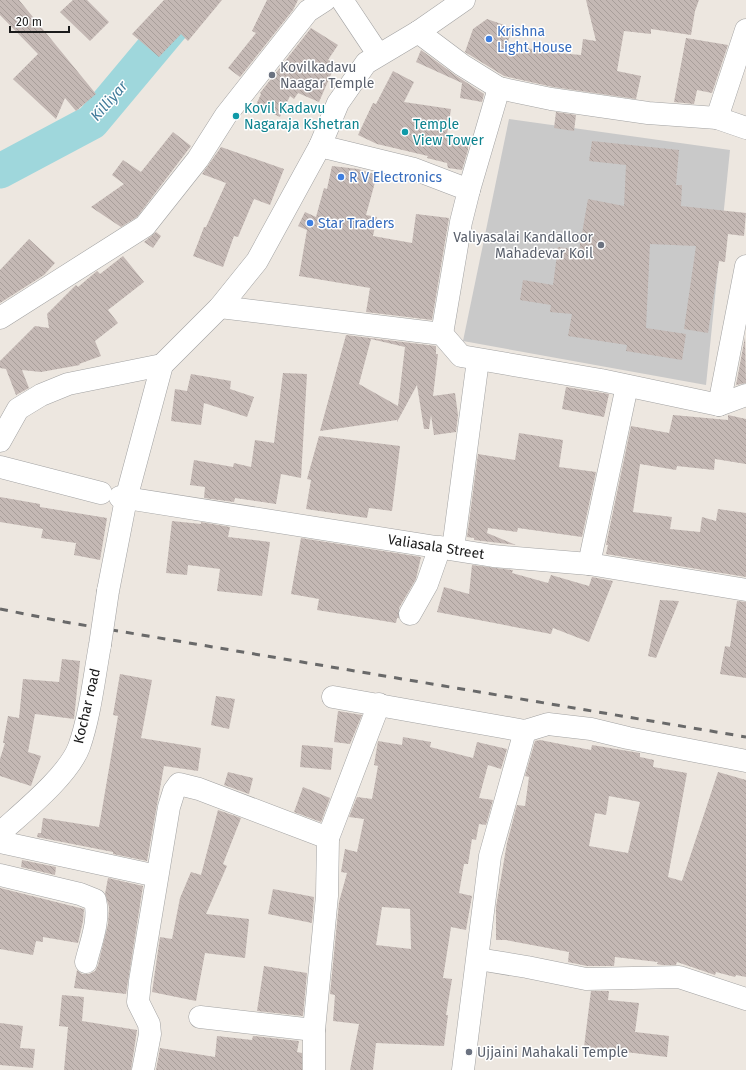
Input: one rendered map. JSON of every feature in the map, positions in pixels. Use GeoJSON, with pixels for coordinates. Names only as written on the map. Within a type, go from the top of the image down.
{"type":"FeatureCollection","features":[{"type":"Feature","properties":{"kind":"street"},"geometry":{"type":"LineString","coordinates":[[0,318],[145,226],[198,159],[226,115],[308,11],[325,0]]}},
{"type":"Feature","properties":{"kind":"street"},"geometry":{"type":"LineString","coordinates":[[342,0],[378,54]]}},
{"type":"Feature","properties":{"kind":"street"},"geometry":{"type":"LineString","coordinates":[[0,441],[18,409],[41,395],[68,384],[162,365],[220,307],[256,261],[320,146],[338,103],[366,63],[378,54],[418,32],[464,0]]}},
{"type":"Feature","properties":{"kind":"street"},"geometry":{"type":"LineString","coordinates":[[418,32],[462,65],[499,88],[551,99],[648,113],[717,118],[746,128]]}},
{"type":"Feature","properties":{"kind":"street"},"geometry":{"type":"LineString","coordinates":[[717,118],[745,33]]}},
{"type":"Feature","properties":{"kind":"street"},"geometry":{"type":"LineString","coordinates":[[442,334],[461,222],[499,88]]}},
{"type":"Feature","properties":{"kind":"street"},"geometry":{"type":"LineString","coordinates":[[320,146],[414,169],[469,190]]}},
{"type":"Feature","properties":{"kind":"street"},"geometry":{"type":"LineString","coordinates":[[719,405],[746,266]]}},
{"type":"Feature","properties":{"kind":"street"},"geometry":{"type":"LineString","coordinates":[[220,307],[442,334],[460,356],[627,386],[719,405],[746,395]]}},
{"type":"Feature","properties":{"kind":"street"},"geometry":{"type":"LineString","coordinates":[[410,614],[446,548],[478,360]]}},
{"type":"Feature","properties":{"kind":"street","name":"Kochar road"},"geometry":{"type":"LineString","coordinates":[[0,833],[59,777],[78,748],[94,687],[108,591],[116,496],[162,365]]}},
{"type":"Feature","properties":{"kind":"street"},"geometry":{"type":"LineString","coordinates":[[589,564],[627,386]]}},
{"type":"Feature","properties":{"kind":"street","name":"Valiasala Street"},"geometry":{"type":"LineString","coordinates":[[0,467],[116,496],[493,556],[589,564],[746,590]]}},
{"type":"Feature","properties":{"kind":"street"},"geometry":{"type":"LineString","coordinates":[[333,697],[525,730],[548,724],[591,729],[628,738],[746,761]]}},
{"type":"Feature","properties":{"kind":"street"},"geometry":{"type":"LineString","coordinates":[[314,1070],[314,1030],[327,896],[328,838],[379,704]]}},
{"type":"Feature","properties":{"kind":"street"},"geometry":{"type":"LineString","coordinates":[[463,1070],[490,856],[525,730]]}},
{"type":"Feature","properties":{"kind":"street"},"geometry":{"type":"LineString","coordinates":[[143,1070],[150,1034],[149,1024],[138,1002],[169,807],[174,791],[179,784],[213,793],[328,838]]}},
{"type":"Feature","properties":{"kind":"street"},"geometry":{"type":"LineString","coordinates":[[0,842],[157,876]]}},
{"type":"Feature","properties":{"kind":"street"},"geometry":{"type":"LineString","coordinates":[[0,875],[80,894],[94,900],[97,909],[96,919],[86,962]]}},
{"type":"Feature","properties":{"kind":"street"},"geometry":{"type":"LineString","coordinates":[[478,959],[528,966],[586,979],[679,977],[746,999]]}},
{"type":"Feature","properties":{"kind":"street"},"geometry":{"type":"LineString","coordinates":[[200,1017],[314,1030]]}},
{"type":"Feature","properties":{"kind":"shaded area","name":"Valiyasalai Kandalloor Mahadevar Koil"},"geometry":{"type":"Polygon","coordinates":[[[509,119],[730,150],[706,385],[463,341],[509,119]]]}},
{"type":"Feature","properties":{"kind":"building"},"geometry":{"type":"Polygon","coordinates":[[[0,0],[19,0],[96,94],[76,111],[65,98],[56,119],[13,79],[38,54],[0,15],[0,0]]]}},
{"type":"Feature","properties":{"kind":"building"},"geometry":{"type":"Polygon","coordinates":[[[73,0],[87,0],[109,22],[90,41],[60,12],[73,0]]]}},
{"type":"Feature","properties":{"kind":"building"},"geometry":{"type":"Polygon","coordinates":[[[164,0],[222,0],[188,41],[181,34],[159,57],[132,34],[164,0]]]}},
{"type":"Feature","properties":{"kind":"building"},"geometry":{"type":"Polygon","coordinates":[[[267,0],[298,0],[293,10],[240,77],[228,68],[256,33],[252,31],[267,0]]]}},
{"type":"Feature","properties":{"kind":"building"},"geometry":{"type":"Polygon","coordinates":[[[586,0],[699,0],[695,11],[691,35],[651,29],[651,34],[624,31],[617,71],[641,76],[636,99],[553,87],[504,76],[465,52],[473,29],[487,19],[513,28],[507,44],[547,52],[581,55],[583,39],[596,41],[586,0]]]}},
{"type":"Feature","properties":{"kind":"building"},"geometry":{"type":"Polygon","coordinates":[[[311,28],[338,45],[328,60],[336,63],[319,102],[298,93],[294,99],[290,96],[280,117],[256,105],[261,94],[260,93],[311,28]]]}},
{"type":"Feature","properties":{"kind":"building"},"geometry":{"type":"Polygon","coordinates":[[[686,38],[728,45],[712,93],[697,90],[694,104],[674,102],[686,38]]]}},
{"type":"Feature","properties":{"kind":"building"},"geometry":{"type":"Polygon","coordinates":[[[421,50],[484,94],[482,102],[460,98],[462,83],[416,62],[421,50]]]}},
{"type":"Feature","properties":{"kind":"building"},"geometry":{"type":"Polygon","coordinates":[[[393,71],[414,82],[404,102],[451,109],[447,134],[468,139],[468,150],[462,170],[448,168],[447,163],[427,158],[428,156],[377,144],[358,135],[373,103],[376,104],[393,71]]]}},
{"type":"Feature","properties":{"kind":"building"},"geometry":{"type":"Polygon","coordinates":[[[556,112],[576,115],[574,131],[554,128],[556,112]]]}},
{"type":"Feature","properties":{"kind":"building"},"geometry":{"type":"Polygon","coordinates":[[[173,132],[191,146],[137,217],[121,227],[91,207],[124,184],[112,175],[123,160],[141,172],[173,132]]]}},
{"type":"Feature","properties":{"kind":"building"},"geometry":{"type":"Polygon","coordinates":[[[592,141],[679,150],[676,185],[682,185],[681,206],[746,213],[744,236],[728,234],[725,262],[719,261],[708,333],[684,329],[696,246],[650,244],[646,328],[686,334],[682,360],[626,351],[627,345],[568,336],[572,314],[550,312],[551,305],[520,300],[523,280],[553,285],[558,247],[579,250],[588,199],[624,206],[626,165],[589,161],[592,141]]]}},
{"type":"Feature","properties":{"kind":"building"},"geometry":{"type":"Polygon","coordinates":[[[221,147],[284,169],[270,205],[254,199],[238,237],[234,236],[223,267],[193,256],[204,227],[206,227],[226,183],[202,174],[221,147]]]}},
{"type":"Feature","properties":{"kind":"building"},"geometry":{"type":"Polygon","coordinates":[[[332,166],[358,169],[377,175],[366,215],[377,217],[373,236],[412,243],[416,214],[449,218],[432,320],[366,312],[370,288],[299,276],[307,230],[298,226],[305,212],[316,217],[324,188],[327,189],[332,166]]]}},
{"type":"Feature","properties":{"kind":"building"},"geometry":{"type":"Polygon","coordinates":[[[156,232],[161,236],[153,248],[144,242],[156,232]]]}},
{"type":"Feature","properties":{"kind":"building"},"geometry":{"type":"Polygon","coordinates":[[[29,239],[55,263],[44,275],[0,303],[0,270],[29,239]]]}},
{"type":"Feature","properties":{"kind":"building"},"geometry":{"type":"Polygon","coordinates":[[[123,256],[144,282],[108,310],[118,323],[95,341],[101,356],[79,364],[80,365],[41,372],[22,370],[29,388],[16,395],[6,369],[0,368],[0,361],[35,326],[49,328],[47,314],[76,285],[78,287],[97,271],[100,274],[123,256]]]}},
{"type":"Feature","properties":{"kind":"building"},"geometry":{"type":"Polygon","coordinates":[[[346,335],[436,346],[436,354],[438,354],[433,396],[455,393],[458,415],[456,432],[434,435],[431,415],[429,429],[424,429],[417,385],[397,422],[397,420],[320,431],[346,335]],[[371,339],[359,384],[398,406],[405,347],[371,339]]]}},
{"type":"Feature","properties":{"kind":"building"},"geometry":{"type":"Polygon","coordinates":[[[745,337],[746,383],[736,385],[745,337]]]}},
{"type":"Feature","properties":{"kind":"building"},"geometry":{"type":"Polygon","coordinates":[[[283,373],[307,374],[301,478],[281,474],[276,504],[235,498],[234,502],[204,498],[205,487],[190,485],[194,460],[233,467],[234,463],[251,467],[255,440],[274,443],[283,373]]]}},
{"type":"Feature","properties":{"kind":"building"},"geometry":{"type":"Polygon","coordinates":[[[191,374],[231,381],[230,389],[254,397],[247,417],[204,403],[201,425],[171,421],[175,389],[187,391],[191,374]]]}},
{"type":"Feature","properties":{"kind":"building"},"geometry":{"type":"Polygon","coordinates":[[[566,387],[609,394],[604,417],[562,409],[566,387]]]}},
{"type":"Feature","properties":{"kind":"building"},"geometry":{"type":"Polygon","coordinates":[[[673,415],[728,420],[728,415],[746,419],[746,464],[715,459],[714,470],[677,466],[676,470],[640,464],[633,512],[672,517],[670,529],[700,532],[702,517],[716,521],[718,509],[746,513],[746,577],[606,554],[608,545],[606,545],[631,426],[669,433],[673,415]]]}},
{"type":"Feature","properties":{"kind":"building"},"geometry":{"type":"Polygon","coordinates":[[[519,433],[563,440],[559,467],[596,472],[582,537],[518,528],[517,532],[488,528],[487,533],[516,545],[474,540],[474,538],[467,537],[478,454],[515,460],[519,433]]]}},
{"type":"Feature","properties":{"kind":"building"},"geometry":{"type":"Polygon","coordinates":[[[319,436],[400,446],[392,511],[369,508],[367,518],[306,509],[311,480],[307,479],[319,436]]]}},
{"type":"Feature","properties":{"kind":"building"},"geometry":{"type":"Polygon","coordinates":[[[0,497],[40,504],[40,507],[107,518],[100,560],[74,555],[76,543],[41,538],[43,529],[0,522],[0,497]]]}},
{"type":"Feature","properties":{"kind":"building"},"geometry":{"type":"Polygon","coordinates":[[[172,521],[201,524],[201,522],[230,527],[228,537],[270,542],[262,596],[217,591],[220,569],[188,565],[187,575],[166,573],[172,521]]]}},
{"type":"Feature","properties":{"kind":"building"},"geometry":{"type":"Polygon","coordinates":[[[301,538],[421,557],[416,579],[399,608],[399,618],[397,618],[396,623],[317,610],[319,599],[291,594],[301,538]]]}},
{"type":"Feature","properties":{"kind":"building"},"geometry":{"type":"Polygon","coordinates":[[[472,565],[513,570],[512,573],[548,583],[551,575],[589,586],[592,577],[613,581],[589,642],[553,628],[551,634],[437,612],[444,587],[469,594],[472,565]]]}},
{"type":"Feature","properties":{"kind":"building"},"geometry":{"type":"Polygon","coordinates":[[[660,600],[679,601],[656,658],[648,656],[660,600]]]}},
{"type":"Feature","properties":{"kind":"building"},"geometry":{"type":"Polygon","coordinates":[[[737,601],[746,602],[746,678],[720,674],[725,646],[730,647],[737,601]]]}},
{"type":"Feature","properties":{"kind":"building"},"geometry":{"type":"Polygon","coordinates":[[[62,659],[80,661],[74,719],[35,714],[28,752],[41,756],[31,786],[0,776],[0,759],[5,743],[3,743],[8,716],[19,718],[23,679],[59,682],[62,659]]]}},
{"type":"Feature","properties":{"kind":"building"},"geometry":{"type":"Polygon","coordinates":[[[120,674],[152,680],[141,738],[201,748],[198,771],[164,766],[147,861],[113,854],[113,852],[37,837],[38,833],[41,833],[43,818],[99,827],[118,716],[113,715],[120,674]]]}},
{"type":"Feature","properties":{"kind":"building"},"geometry":{"type":"Polygon","coordinates":[[[216,696],[235,699],[229,729],[211,725],[216,696]]]}},
{"type":"Feature","properties":{"kind":"building"},"geometry":{"type":"Polygon","coordinates":[[[338,711],[362,715],[350,744],[334,742],[338,711]]]}},
{"type":"Feature","properties":{"kind":"building"},"geometry":{"type":"Polygon","coordinates":[[[403,737],[431,742],[430,747],[473,758],[477,742],[507,749],[501,769],[488,765],[479,798],[493,800],[486,825],[479,824],[476,840],[472,839],[468,864],[464,864],[459,893],[472,896],[466,930],[451,927],[443,978],[452,979],[446,1015],[448,1015],[444,1046],[376,1043],[373,1070],[350,1070],[359,1024],[333,1021],[335,995],[330,994],[339,902],[347,873],[341,872],[345,849],[357,852],[364,819],[349,817],[357,797],[372,799],[378,766],[374,765],[378,741],[402,745],[403,737]],[[382,907],[376,945],[411,949],[410,909],[382,907]]]}},
{"type":"Feature","properties":{"kind":"building"},"geometry":{"type":"Polygon","coordinates":[[[540,740],[591,750],[592,745],[640,753],[640,757],[654,760],[653,767],[687,773],[668,877],[682,881],[718,772],[746,780],[746,977],[736,975],[735,977],[716,972],[715,975],[677,962],[676,965],[662,965],[657,964],[658,962],[615,957],[614,966],[587,966],[568,962],[569,952],[506,940],[496,940],[496,907],[507,843],[517,805],[525,806],[529,777],[525,776],[535,741],[540,740]],[[609,796],[606,815],[595,813],[589,846],[628,853],[640,802],[609,796]]]}},
{"type":"Feature","properties":{"kind":"building"},"geometry":{"type":"Polygon","coordinates":[[[302,745],[333,748],[331,770],[300,767],[302,745]]]}},
{"type":"Feature","properties":{"kind":"building"},"geometry":{"type":"Polygon","coordinates":[[[228,772],[253,778],[249,794],[224,785],[228,772]]]}},
{"type":"Feature","properties":{"kind":"building"},"geometry":{"type":"Polygon","coordinates":[[[303,787],[330,798],[321,822],[294,812],[303,787]]]}},
{"type":"Feature","properties":{"kind":"building"},"geometry":{"type":"Polygon","coordinates":[[[218,810],[241,818],[223,864],[227,866],[206,914],[249,919],[245,958],[205,953],[196,1001],[152,992],[160,937],[172,939],[180,898],[191,872],[201,875],[218,810]]]}},
{"type":"Feature","properties":{"kind":"building"},"geometry":{"type":"Polygon","coordinates":[[[22,860],[56,867],[55,875],[21,867],[22,860]]]}},
{"type":"Feature","properties":{"kind":"building"},"geometry":{"type":"Polygon","coordinates":[[[108,878],[143,886],[126,994],[74,988],[77,970],[82,974],[89,974],[95,971],[98,965],[108,924],[109,907],[105,894],[108,878]]]}},
{"type":"Feature","properties":{"kind":"building"},"geometry":{"type":"Polygon","coordinates":[[[0,888],[84,909],[78,943],[43,937],[43,942],[36,941],[33,955],[0,949],[0,888]]]}},
{"type":"Feature","properties":{"kind":"building"},"geometry":{"type":"Polygon","coordinates":[[[273,889],[314,897],[312,923],[268,914],[273,889]]]}},
{"type":"Feature","properties":{"kind":"building"},"geometry":{"type":"Polygon","coordinates":[[[264,966],[307,973],[303,1016],[257,1011],[264,966]]]}},
{"type":"Feature","properties":{"kind":"building"},"geometry":{"type":"Polygon","coordinates":[[[591,991],[609,991],[608,1000],[639,1003],[635,1032],[669,1036],[667,1057],[584,1047],[591,991]]]}},
{"type":"Feature","properties":{"kind":"building"},"geometry":{"type":"Polygon","coordinates":[[[62,995],[84,997],[82,1021],[137,1030],[131,1070],[64,1070],[68,1027],[59,1026],[62,995]]]}},
{"type":"Feature","properties":{"kind":"building"},"geometry":{"type":"Polygon","coordinates":[[[0,1023],[23,1026],[20,1048],[35,1049],[33,1068],[0,1065],[0,1023]]]}},
{"type":"Feature","properties":{"kind":"building"},"geometry":{"type":"Polygon","coordinates":[[[217,1036],[252,1040],[253,1036],[299,1041],[297,1052],[302,1053],[302,1070],[156,1070],[160,1048],[215,1057],[217,1036]]]}},
{"type":"Feature","properties":{"kind":"waterway","name":"Killiyar"},"geometry":{"type":"LineString","coordinates":[[0,171],[92,122],[194,0]]}},
{"type":"Feature","properties":{"kind":"railway"},"geometry":{"type":"LineString","coordinates":[[0,609],[65,622],[746,737]]}},
{"type":"Feature","properties":{"kind":"place","name":"Krishna Light House"},"geometry":{"type":"Point","coordinates":[489,39]}},
{"type":"Feature","properties":{"kind":"place","name":"Kovilkadavu Naagar Temple"},"geometry":{"type":"Point","coordinates":[272,75]}},
{"type":"Feature","properties":{"kind":"place","name":"Kovil Kadavu Nagaraja Kshetran"},"geometry":{"type":"Point","coordinates":[236,116]}},
{"type":"Feature","properties":{"kind":"place","name":"Temple View Tower"},"geometry":{"type":"Point","coordinates":[405,132]}},
{"type":"Feature","properties":{"kind":"place","name":"R V Electronics"},"geometry":{"type":"Point","coordinates":[341,177]}},
{"type":"Feature","properties":{"kind":"place","name":"Star Traders"},"geometry":{"type":"Point","coordinates":[310,223]}},
{"type":"Feature","properties":{"kind":"place","name":"Valiyasalai Kandalloor Mahadevar Koil"},"geometry":{"type":"Point","coordinates":[601,245]}},
{"type":"Feature","properties":{"kind":"place","name":"Ujjaini Mahakali Temple"},"geometry":{"type":"Point","coordinates":[469,1052]}}]}
